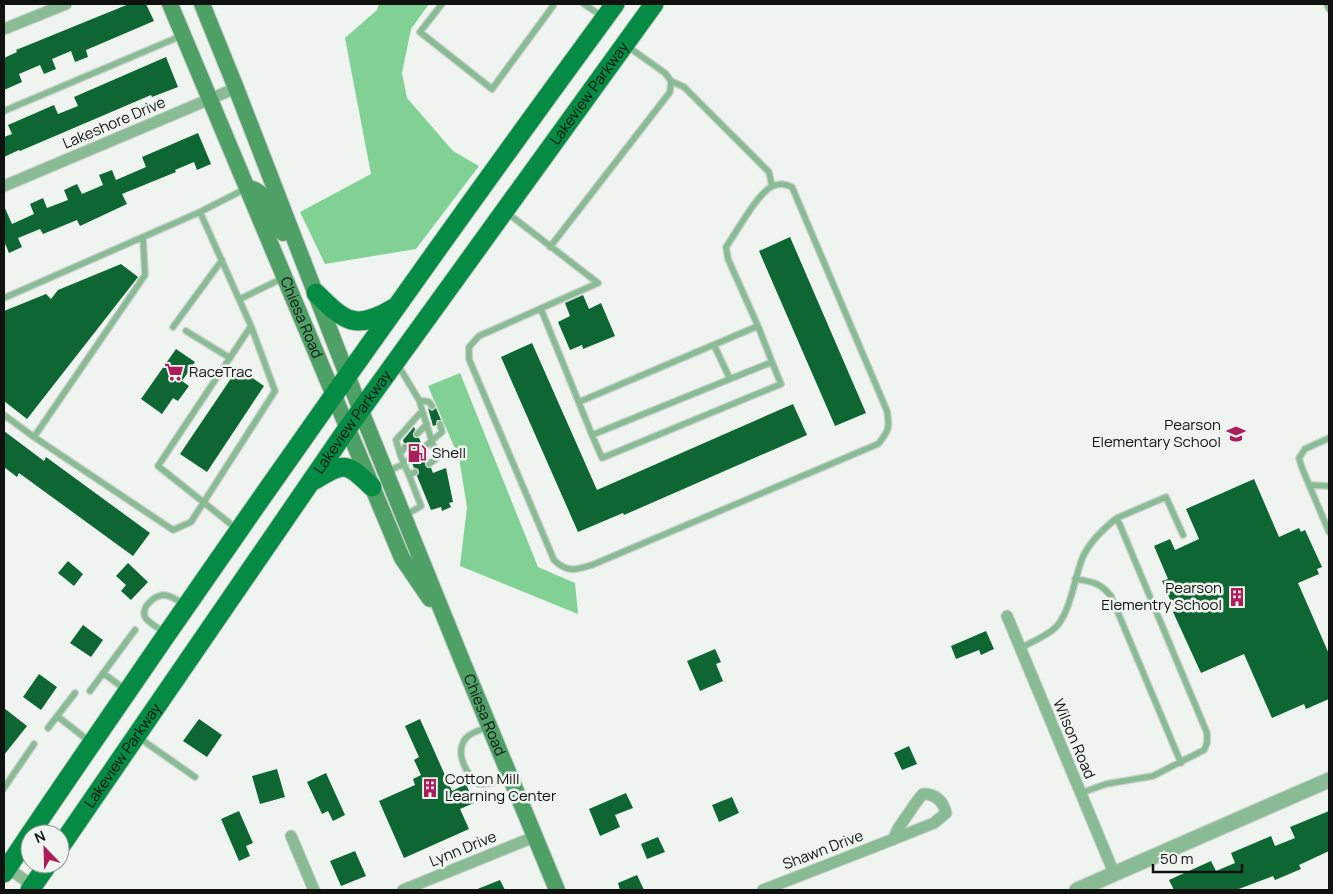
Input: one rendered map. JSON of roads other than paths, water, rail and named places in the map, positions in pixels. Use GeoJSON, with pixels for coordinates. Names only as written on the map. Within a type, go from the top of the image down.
{"type":"FeatureCollection","features":[{"type":"Feature","properties":{"kind":"main road","name":"Chiesa Road"},"geometry":{"type":"LineString","coordinates":[[170,4],[402,558],[447,624]]}},
{"type":"Feature","properties":{"kind":"main road","name":"Chiesa Road"},"geometry":{"type":"LineString","coordinates":[[202,4],[403,516],[557,890]]}},
{"type":"Feature","properties":{"kind":"main road","name":"Lakeview Parkway"},"geometry":{"type":"LineString","coordinates":[[70,832],[347,429],[654,4]]}},
{"type":"Feature","properties":{"kind":"main road"},"geometry":{"type":"LineString","coordinates":[[610,11],[624,43]]}},
{"type":"Feature","properties":{"kind":"main road","name":"Lakeview Parkway"},"geometry":{"type":"LineString","coordinates":[[37,824],[333,396],[434,253],[610,11]]}},
{"type":"Feature","properties":{"kind":"main road"},"geometry":{"type":"LineString","coordinates":[[247,188],[257,190],[270,206],[283,233],[303,258]]}},
{"type":"Feature","properties":{"kind":"main road"},"geometry":{"type":"LineString","coordinates":[[316,293],[335,312],[361,322],[379,317],[397,306]]}},
{"type":"Feature","properties":{"kind":"main road"},"geometry":{"type":"LineString","coordinates":[[310,483],[333,468],[344,466],[350,467],[372,487]]}},
{"type":"Feature","properties":{"kind":"main road"},"geometry":{"type":"LineString","coordinates":[[167,636],[192,654]]}},
{"type":"Feature","properties":{"kind":"main road","name":"Lakeview Parkway"},"geometry":{"type":"LineString","coordinates":[[5,869],[20,848]]}},
{"type":"Feature","properties":{"kind":"main road"},"geometry":{"type":"LineString","coordinates":[[34,889],[42,874]]}},
{"type":"Feature","properties":{"kind":"street"},"geometry":{"type":"LineString","coordinates":[[4,29],[66,4]]}},
{"type":"Feature","properties":{"kind":"street","name":"Lakeshore Drive"},"geometry":{"type":"LineString","coordinates":[[4,186],[236,88]]}},
{"type":"Feature","properties":{"kind":"street","name":"Wilson Road"},"geometry":{"type":"LineString","coordinates":[[1007,616],[1114,873]]}},
{"type":"Feature","properties":{"kind":"street"},"geometry":{"type":"LineString","coordinates":[[1077,890],[1329,780]]}},
{"type":"Feature","properties":{"kind":"street","name":"Shawn Drive"},"geometry":{"type":"LineString","coordinates":[[763,890],[934,824],[946,814],[940,800],[930,794],[923,794],[898,827],[894,838]]}},
{"type":"Feature","properties":{"kind":"street"},"geometry":{"type":"LineString","coordinates":[[291,836],[314,890]]}},
{"type":"Feature","properties":{"kind":"street","name":"Lynn Drive"},"geometry":{"type":"LineString","coordinates":[[403,890],[534,837]]}},
{"type":"Feature","properties":{"kind":"street"},"geometry":{"type":"LineString","coordinates":[[5,869],[34,889]]}},
{"type":"Feature","properties":{"kind":"lane"},"geometry":{"type":"LineString","coordinates":[[442,4],[420,32],[492,89],[553,5]]}},
{"type":"Feature","properties":{"kind":"lane"},"geometry":{"type":"LineString","coordinates":[[584,4],[610,11]]}},
{"type":"Feature","properties":{"kind":"lane"},"geometry":{"type":"LineString","coordinates":[[1327,4],[1329,9]]}},
{"type":"Feature","properties":{"kind":"lane"},"geometry":{"type":"LineString","coordinates":[[4,111],[183,35]]}},
{"type":"Feature","properties":{"kind":"lane"},"geometry":{"type":"LineString","coordinates":[[624,43],[665,73],[671,81],[684,87],[769,172],[772,186]]}},
{"type":"Feature","properties":{"kind":"lane"},"geometry":{"type":"LineString","coordinates":[[550,247],[670,92],[671,81]]}},
{"type":"Feature","properties":{"kind":"lane"},"geometry":{"type":"LineString","coordinates":[[505,210],[598,283],[480,336],[469,347],[469,359],[554,560],[561,567],[576,570],[592,565],[878,444],[887,433],[890,423],[888,410],[792,187],[782,183],[772,186],[761,196],[726,247],[728,259],[781,384],[602,458],[541,309]]}},
{"type":"Feature","properties":{"kind":"lane"},"geometry":{"type":"LineString","coordinates":[[4,298],[200,212],[247,188]]}},
{"type":"Feature","properties":{"kind":"lane"},"geometry":{"type":"LineString","coordinates":[[4,415],[173,530],[191,522],[274,391],[251,326],[200,212]]}},
{"type":"Feature","properties":{"kind":"lane"},"geometry":{"type":"LineString","coordinates":[[34,437],[145,275],[143,237]]}},
{"type":"Feature","properties":{"kind":"lane"},"geometry":{"type":"LineString","coordinates":[[173,327],[222,260]]}},
{"type":"Feature","properties":{"kind":"lane"},"geometry":{"type":"LineString","coordinates":[[240,300],[284,278]]}},
{"type":"Feature","properties":{"kind":"lane"},"geometry":{"type":"LineString","coordinates":[[239,530],[158,466],[251,326]]}},
{"type":"Feature","properties":{"kind":"lane"},"geometry":{"type":"LineString","coordinates":[[579,402],[758,326]]}},
{"type":"Feature","properties":{"kind":"lane"},"geometry":{"type":"LineString","coordinates":[[186,331],[230,358]]}},
{"type":"Feature","properties":{"kind":"lane"},"geometry":{"type":"LineString","coordinates":[[714,346],[730,380]]}},
{"type":"Feature","properties":{"kind":"lane"},"geometry":{"type":"LineString","coordinates":[[396,361],[419,400],[432,440],[437,458],[429,464]]}},
{"type":"Feature","properties":{"kind":"lane"},"geometry":{"type":"LineString","coordinates":[[592,434],[772,362]]}},
{"type":"Feature","properties":{"kind":"lane"},"geometry":{"type":"LineString","coordinates":[[419,400],[429,402],[432,406]]}},
{"type":"Feature","properties":{"kind":"lane"},"geometry":{"type":"LineString","coordinates":[[403,516],[421,506],[396,440],[422,410]]}},
{"type":"Feature","properties":{"kind":"lane"},"geometry":{"type":"LineString","coordinates":[[417,434],[426,424]]}},
{"type":"Feature","properties":{"kind":"lane"},"geometry":{"type":"LineString","coordinates":[[423,448],[442,432],[440,424]]}},
{"type":"Feature","properties":{"kind":"lane"},"geometry":{"type":"LineString","coordinates":[[1329,438],[1305,449],[1299,458],[1329,532]]}},
{"type":"Feature","properties":{"kind":"lane"},"geometry":{"type":"LineString","coordinates":[[400,454],[405,447]]}},
{"type":"Feature","properties":{"kind":"lane"},"geometry":{"type":"LineString","coordinates":[[386,472],[404,464],[410,458]]}},
{"type":"Feature","properties":{"kind":"lane"},"geometry":{"type":"LineString","coordinates":[[409,475],[416,472]]}},
{"type":"Feature","properties":{"kind":"lane"},"geometry":{"type":"LineString","coordinates":[[1309,485],[1329,486]]}},
{"type":"Feature","properties":{"kind":"lane"},"geometry":{"type":"LineString","coordinates":[[1020,648],[1058,626],[1069,604],[1082,558],[1091,542],[1117,518],[1166,496],[1183,535]]}},
{"type":"Feature","properties":{"kind":"lane"},"geometry":{"type":"LineString","coordinates":[[1081,793],[1106,784],[1153,776],[1204,750],[1207,743],[1207,733],[1117,518]]}},
{"type":"Feature","properties":{"kind":"lane"},"geometry":{"type":"LineString","coordinates":[[1075,578],[1095,582],[1102,586],[1111,596],[1181,763]]}},
{"type":"Feature","properties":{"kind":"lane"},"geometry":{"type":"LineString","coordinates":[[167,636],[146,619],[144,614],[147,605],[153,599],[164,595],[174,598],[187,606]]}},
{"type":"Feature","properties":{"kind":"lane"},"geometry":{"type":"LineString","coordinates":[[90,691],[135,630]]}},
{"type":"Feature","properties":{"kind":"lane"},"geometry":{"type":"LineString","coordinates":[[103,673],[128,692]]}},
{"type":"Feature","properties":{"kind":"lane"},"geometry":{"type":"LineString","coordinates":[[48,728],[75,692]]}},
{"type":"Feature","properties":{"kind":"lane"},"geometry":{"type":"LineString","coordinates":[[57,716],[92,743]]}},
{"type":"Feature","properties":{"kind":"lane"},"geometry":{"type":"LineString","coordinates":[[489,726],[467,737],[462,744],[463,763],[473,779],[479,784],[510,776]]}},
{"type":"Feature","properties":{"kind":"lane"},"geometry":{"type":"LineString","coordinates":[[136,736],[195,776]]}},
{"type":"Feature","properties":{"kind":"lane"},"geometry":{"type":"LineString","coordinates":[[4,788],[34,744]]}},
{"type":"Feature","properties":{"kind":"place","name":"RaceTrac"},"geometry":{"type":"Point","coordinates":[174,372]}},
{"type":"Feature","properties":{"kind":"place","name":"Pearson Elementary School"},"geometry":{"type":"Point","coordinates":[1236,434]}},
{"type":"Feature","properties":{"kind":"place","name":"Shell"},"geometry":{"type":"Point","coordinates":[417,453]}},
{"type":"Feature","properties":{"kind":"place","name":"Pearson Elementry School"},"geometry":{"type":"Point","coordinates":[1237,597]}},
{"type":"Feature","properties":{"kind":"place","name":"Cotton Mill Learning Center"},"geometry":{"type":"Point","coordinates":[430,788]}}]}
